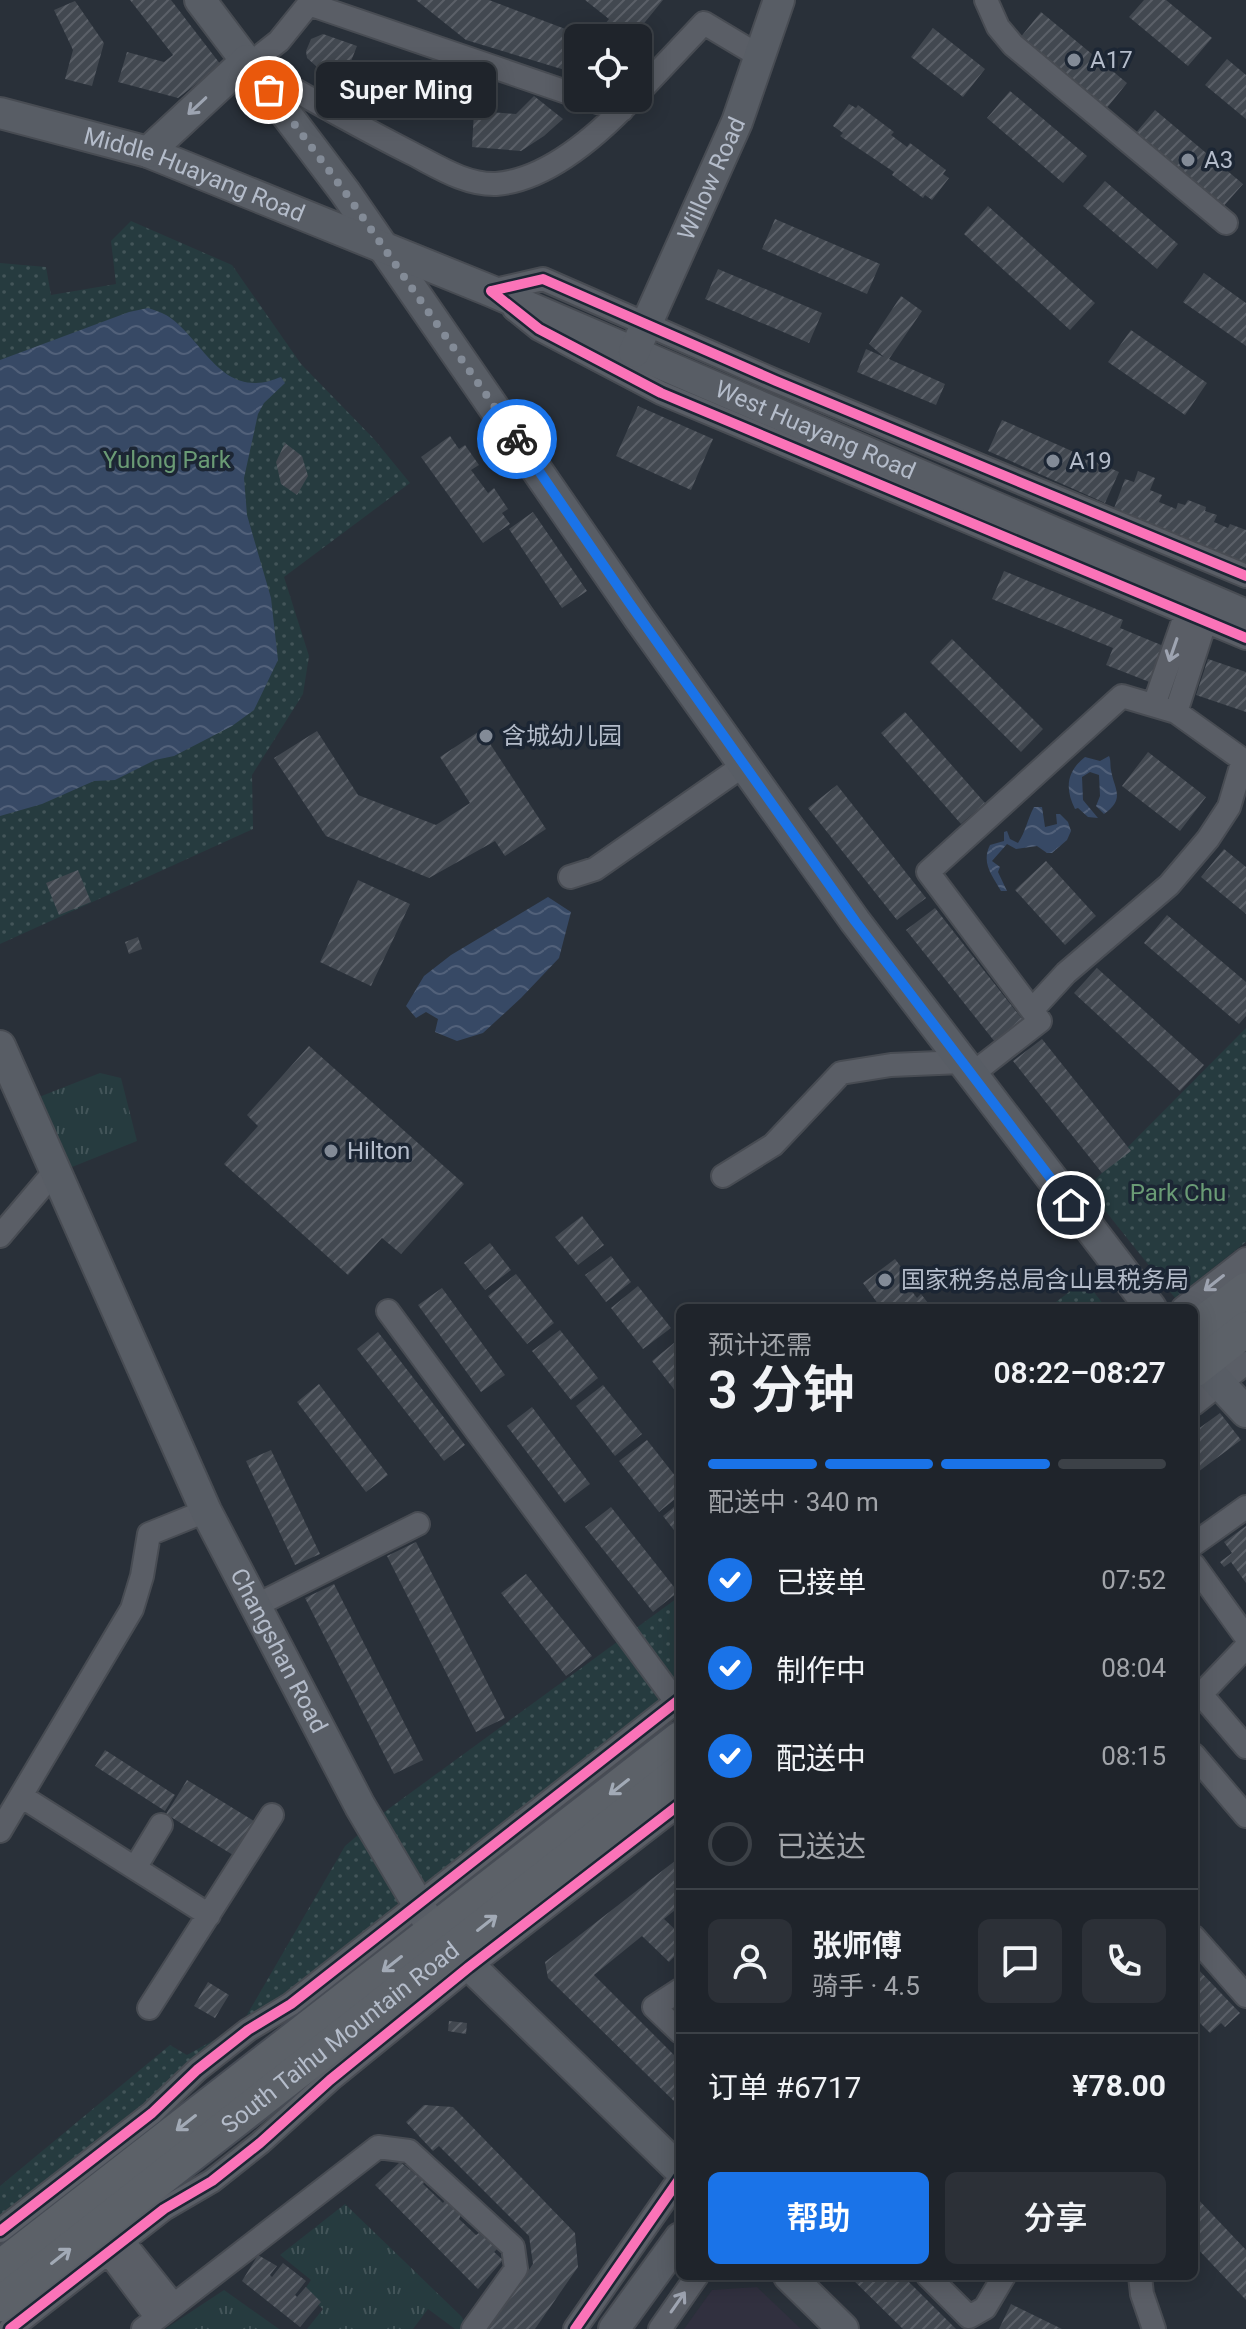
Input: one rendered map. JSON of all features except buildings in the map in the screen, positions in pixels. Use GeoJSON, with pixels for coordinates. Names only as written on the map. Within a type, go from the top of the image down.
{"type":"FeatureCollection","features":[{"type":"Feature","properties":{"kind":"main road"},"geometry":{"type":"LineString","coordinates":[[1198,1327],[1246,1290]]}},
{"type":"Feature","properties":{"kind":"main road"},"geometry":{"type":"LineString","coordinates":[[1224,1389],[1246,1329]]}},
{"type":"Feature","properties":{"kind":"main road","name":"South Taihu Mountain Road"},"geometry":{"type":"LineString","coordinates":[[0,2304],[99,2226],[676,1742]]}},
{"type":"Feature","properties":{"kind":"main road","name":"South Taihu Mountain Road"},"geometry":{"type":"LineString","coordinates":[[444,1938],[676,1775]]}},
{"type":"Feature","properties":{"kind":"main road","name":"South Taihu Mountain Road"},"geometry":{"type":"LineString","coordinates":[[2,2254],[99,2226]]}},
{"type":"Feature","properties":{"kind":"street"},"geometry":{"type":"LineString","coordinates":[[200,0],[384,249],[855,921],[1148,1304]]}},
{"type":"Feature","properties":{"kind":"street","name":"Willow Road"},"geometry":{"type":"LineString","coordinates":[[634,352],[737,122],[779,0]]}},
{"type":"Feature","properties":{"kind":"street"},"geometry":{"type":"LineString","coordinates":[[986,0],[998,27],[1013,45],[1226,223]]}},
{"type":"Feature","properties":{"kind":"street"},"geometry":{"type":"LineString","coordinates":[[148,152],[248,62],[279,41],[311,2],[564,91]]}},
{"type":"Feature","properties":{"kind":"street"},"geometry":{"type":"LineString","coordinates":[[652,78],[704,23],[761,57]]}},
{"type":"Feature","properties":{"kind":"street"},"geometry":{"type":"LineString","coordinates":[[248,62],[345,120],[466,180],[494,184],[522,179],[560,160],[591,140],[619,112]]}},
{"type":"Feature","properties":{"kind":"street","name":"Middle Huayang Road"},"geometry":{"type":"LineString","coordinates":[[0,113],[148,152],[384,249]]}},
{"type":"Feature","properties":{"kind":"street","name":"West Huayang Road"},"geometry":{"type":"LineString","coordinates":[[384,249],[634,352],[1199,608],[1246,615]]}},
{"type":"Feature","properties":{"kind":"street"},"geometry":{"type":"LineString","coordinates":[[491,291],[543,279],[1246,576]]}},
{"type":"Feature","properties":{"kind":"street"},"geometry":{"type":"LineString","coordinates":[[491,291],[539,329],[661,393],[1199,608],[1246,638]]}},
{"type":"Feature","properties":{"kind":"street"},"geometry":{"type":"LineString","coordinates":[[1154,705],[1199,608]]}},
{"type":"Feature","properties":{"kind":"street"},"geometry":{"type":"LineString","coordinates":[[1176,712],[1199,608]]}},
{"type":"Feature","properties":{"kind":"street"},"geometry":{"type":"LineString","coordinates":[[723,1176],[773,1145],[841,1073],[891,1065],[967,1068],[1040,1021],[928,872],[1122,696],[1176,712],[1243,760],[1229,807],[1208,839],[1169,885],[1066,973],[1032,1010]]}},
{"type":"Feature","properties":{"kind":"street"},"geometry":{"type":"LineString","coordinates":[[570,877],[595,869],[744,765]]}},
{"type":"Feature","properties":{"kind":"street","name":"Changshan Road"},"geometry":{"type":"LineString","coordinates":[[0,1046],[206,1511],[360,1806],[444,1938],[676,2166]]}},
{"type":"Feature","properties":{"kind":"street"},"geometry":{"type":"LineString","coordinates":[[0,1236],[55,1171]]}},
{"type":"Feature","properties":{"kind":"street"},"geometry":{"type":"LineString","coordinates":[[1188,1304],[1246,1259]]}},
{"type":"Feature","properties":{"kind":"street"},"geometry":{"type":"LineString","coordinates":[[388,1311],[676,1699]]}},
{"type":"Feature","properties":{"kind":"street"},"geometry":{"type":"LineString","coordinates":[[1198,1402],[1224,1389],[1246,1363]]}},
{"type":"Feature","properties":{"kind":"street"},"geometry":{"type":"LineString","coordinates":[[1198,1541],[1246,1507]]}},
{"type":"Feature","properties":{"kind":"street"},"geometry":{"type":"LineString","coordinates":[[0,1831],[132,1609],[142,1576],[149,1534],[206,1511]]}},
{"type":"Feature","properties":{"kind":"street"},"geometry":{"type":"LineString","coordinates":[[255,1606],[418,1524]]}},
{"type":"Feature","properties":{"kind":"street"},"geometry":{"type":"LineString","coordinates":[[1198,1571],[1246,1637]]}},
{"type":"Feature","properties":{"kind":"street"},"geometry":{"type":"LineString","coordinates":[[1246,1647],[1205,1690],[1204,1698],[1246,1747]]}},
{"type":"Feature","properties":{"kind":"street"},"geometry":{"type":"LineString","coordinates":[[10,2329],[99,2226],[164,2209],[212,2181],[330,2080],[444,1938],[676,1706]]}},
{"type":"Feature","properties":{"kind":"street"},"geometry":{"type":"LineString","coordinates":[[1198,1760],[1246,1816]]}},
{"type":"Feature","properties":{"kind":"street"},"geometry":{"type":"LineString","coordinates":[[21,1796],[209,1915]]}},
{"type":"Feature","properties":{"kind":"street"},"geometry":{"type":"LineString","coordinates":[[2,2254],[197,2070],[291,2004],[444,1938],[676,1806]]}},
{"type":"Feature","properties":{"kind":"street"},"geometry":{"type":"LineString","coordinates":[[149,2008],[272,1815]]}},
{"type":"Feature","properties":{"kind":"street"},"geometry":{"type":"LineString","coordinates":[[135,1868],[161,1825]]}},
{"type":"Feature","properties":{"kind":"street"},"geometry":{"type":"LineString","coordinates":[[1198,1942],[1246,1996]]}},
{"type":"Feature","properties":{"kind":"street"},"geometry":{"type":"LineString","coordinates":[[676,1993],[654,2007],[676,2028]]}},
{"type":"Feature","properties":{"kind":"street"},"geometry":{"type":"LineString","coordinates":[[99,2226],[158,2317],[378,2147],[409,2151],[513,2247],[516,2269],[473,2329]]}},
{"type":"Feature","properties":{"kind":"street"},"geometry":{"type":"LineString","coordinates":[[575,2329],[676,2184]]}},
{"type":"Feature","properties":{"kind":"street"},"geometry":{"type":"LineString","coordinates":[[614,2329],[676,2244]]}},
{"type":"Feature","properties":{"kind":"street"},"geometry":{"type":"LineString","coordinates":[[660,2329],[694,2280]]}},
{"type":"Feature","properties":{"kind":"street"},"geometry":{"type":"LineString","coordinates":[[793,2280],[843,2329]]}},
{"type":"Feature","properties":{"kind":"street"},"geometry":{"type":"LineString","coordinates":[[932,2280],[969,2317],[985,2308],[1002,2280]]}},
{"type":"Feature","properties":{"kind":"street"},"geometry":{"type":"LineString","coordinates":[[1140,2280],[1154,2329]]}},
{"type":"Feature","properties":{"kind":"shaded area"},"geometry":{"type":"Polygon","coordinates":[[[757,2287],[801,2329],[684,2329],[712,2290],[757,2287]]]}},
{"type":"Feature","properties":{"kind":"green space","name":"Yulong Park"},"geometry":{"type":"Polygon","coordinates":[[[131,221],[232,265],[301,364],[374,439],[410,483],[284,577],[309,656],[303,694],[252,775],[253,829],[0,944],[0,263],[46,267],[51,295],[116,284],[111,241],[131,221]]]}},
{"type":"Feature","properties":{"kind":"green space","name":"Park Chu"},"geometry":{"type":"Polygon","coordinates":[[[1246,1028],[1246,1242],[1175,1298],[1087,1188],[1246,1028]]]}},
{"type":"Feature","properties":{"kind":"green space"},"geometry":{"type":"Polygon","coordinates":[[[100,1073],[121,1078],[137,1141],[67,1169],[39,1097],[100,1073]]]}},
{"type":"Feature","properties":{"kind":"green space"},"geometry":{"type":"Polygon","coordinates":[[[1085,1280],[1103,1304],[1053,1304],[1085,1280]]]}},
{"type":"Feature","properties":{"kind":"green space"},"geometry":{"type":"Polygon","coordinates":[[[676,1599],[676,1688],[0,2221],[0,2186],[170,2045],[187,2055],[241,2025],[345,1846],[387,1810],[676,1599]]]}},
{"type":"Feature","properties":{"kind":"green space"},"geometry":{"type":"Polygon","coordinates":[[[345,2204],[461,2316],[466,2329],[455,2329],[428,2309],[413,2329],[307,2329],[323,2309],[303,2292],[311,2280],[280,2255],[345,2204]]]}},
{"type":"Feature","properties":{"kind":"green space"},"geometry":{"type":"Polygon","coordinates":[[[224,2290],[279,2329],[165,2329],[224,2290]]]}},
{"type":"Feature","properties":{"kind":"water"},"geometry":{"type":"Polygon","coordinates":[[[148,308],[177,323],[229,375],[256,383],[281,377],[285,383],[264,403],[258,414],[244,478],[247,515],[271,598],[278,660],[254,710],[232,726],[174,756],[155,760],[115,780],[94,781],[42,804],[0,816],[0,360],[129,312],[148,308]]]}},
{"type":"Feature","properties":{"kind":"water"},"geometry":{"type":"Polygon","coordinates":[[[1109,756],[1117,798],[1104,814],[1096,806],[1100,796],[1099,775],[1090,772],[1082,777],[1083,800],[1098,818],[1088,817],[1078,808],[1075,809],[1072,802],[1069,788],[1071,775],[1085,757],[1100,761],[1109,756]]]}},
{"type":"Feature","properties":{"kind":"water"},"geometry":{"type":"Polygon","coordinates":[[[1034,807],[1042,807],[1045,827],[1057,824],[1056,814],[1060,814],[1071,831],[1067,840],[1052,853],[1037,846],[1016,849],[1007,844],[992,861],[1000,867],[998,872],[1007,891],[1001,891],[987,863],[990,845],[1004,841],[1004,832],[1007,831],[1010,839],[1018,843],[1034,807]]]}},
{"type":"Feature","properties":{"kind":"water"},"geometry":{"type":"Polygon","coordinates":[[[548,897],[571,912],[559,958],[483,1033],[457,1041],[435,1032],[438,1019],[426,1012],[416,1018],[406,1006],[424,976],[451,955],[548,897]]]}},
{"type":"Feature","properties":{"kind":"cycle path"},"geometry":{"type":"LineString","coordinates":[[491,291],[543,279],[776,381],[1246,576]]}},
{"type":"Feature","properties":{"kind":"cycle path"},"geometry":{"type":"LineString","coordinates":[[491,291],[539,329],[661,393],[1246,638]]}},
{"type":"Feature","properties":{"kind":"cycle path"},"geometry":{"type":"LineString","coordinates":[[0,2231],[152,2113],[197,2070],[248,2030],[291,2004],[676,1702]]}},
{"type":"Feature","properties":{"kind":"cycle path"},"geometry":{"type":"LineString","coordinates":[[10,2329],[164,2209],[212,2181],[469,1967],[676,1807]]}},
{"type":"Feature","properties":{"kind":"cycle path"},"geometry":{"type":"LineString","coordinates":[[575,2329],[676,2184]]}},
{"type":"Feature","properties":{"kind":"way so far"},"geometry":{"type":"LineString","coordinates":[[269,90],[345,192],[517,439]]}},
{"type":"Feature","properties":{"kind":"place","name":"A17"},"geometry":{"type":"Point","coordinates":[1074,60]}},
{"type":"Feature","properties":{"kind":"place","name":"Super Ming"},"geometry":{"type":"Point","coordinates":[269,90]}},
{"type":"Feature","properties":{"kind":"place","name":"A3"},"geometry":{"type":"Point","coordinates":[1188,160]}},
{"type":"Feature","properties":{"kind":"place","name":"A19"},"geometry":{"type":"Point","coordinates":[1053,461]}},
{"type":"Feature","properties":{"kind":"place","name":"含城幼儿园"},"geometry":{"type":"Point","coordinates":[486,736]}},
{"type":"Feature","properties":{"kind":"place","name":"Hilton"},"geometry":{"type":"Point","coordinates":[331,1151]}},
{"type":"Feature","properties":{"kind":"place","name":"国家税务总局含山县税务局"},"geometry":{"type":"Point","coordinates":[885,1280]}},
{"type":"Feature","properties":{"kind":"route"},"geometry":{"type":"LineString","coordinates":[[517,439],[855,921],[1071,1205]]}}]}
